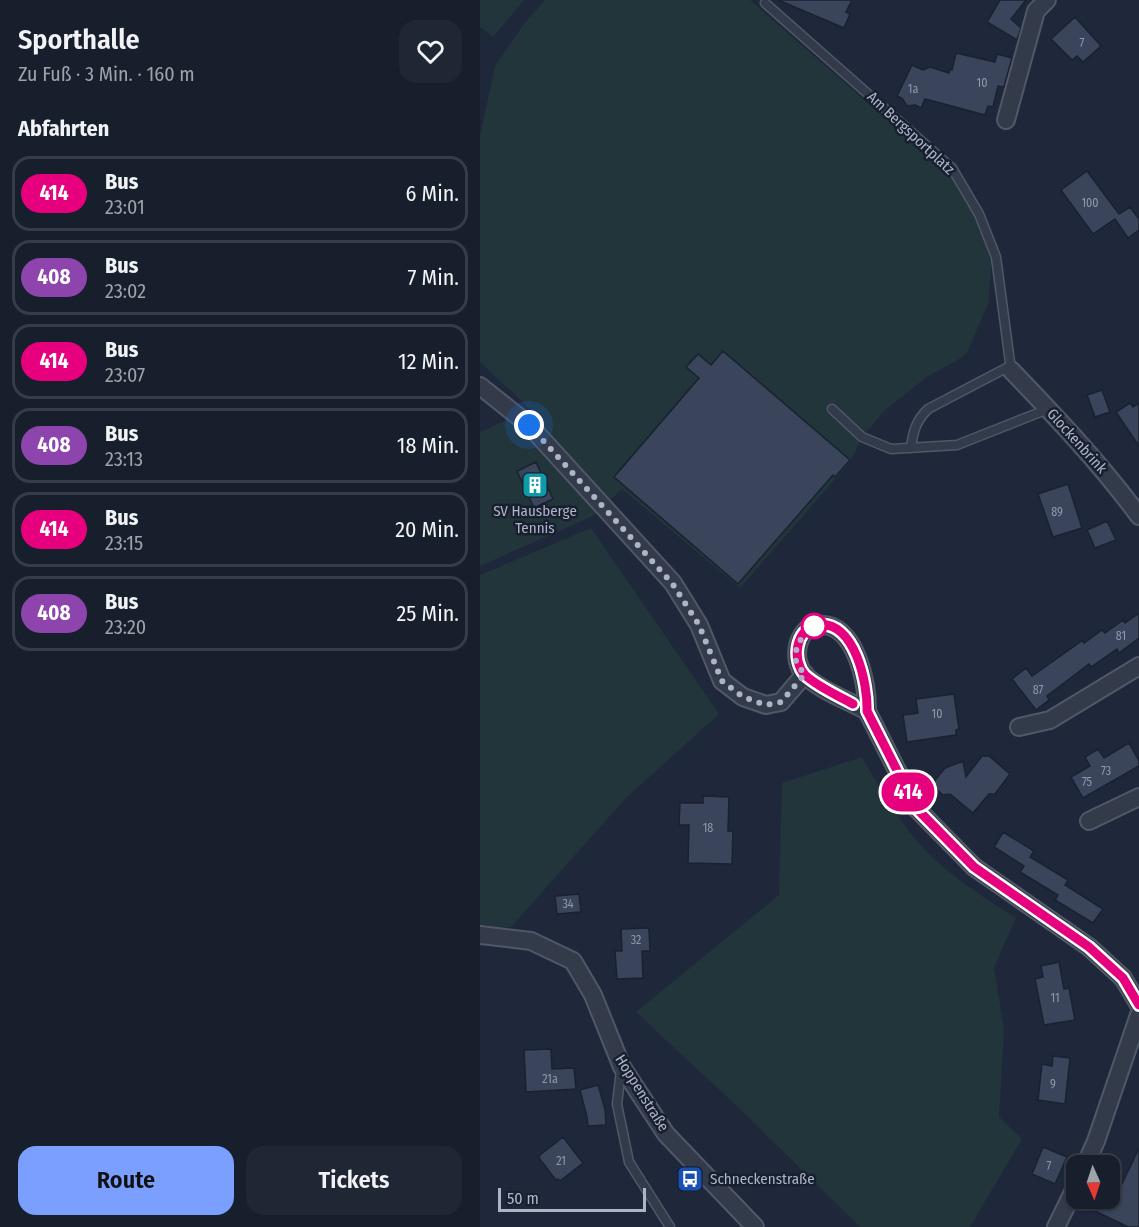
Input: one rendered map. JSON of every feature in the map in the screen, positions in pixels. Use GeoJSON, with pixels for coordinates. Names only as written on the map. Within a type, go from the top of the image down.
{"type":"FeatureCollection","features":[{"type":"Feature","properties":{"kind":"street"},"geometry":{"type":"LineString","coordinates":[[1006,120],[1036,11],[1047,0]]}},
{"type":"Feature","properties":{"kind":"street","name":"Glockenbrink"},"geometry":{"type":"LineString","coordinates":[[1010,368],[1114,482],[1139,516]]}},
{"type":"Feature","properties":{"kind":"street"},"geometry":{"type":"LineString","coordinates":[[480,386],[529,425],[672,583],[699,625],[722,681],[743,697],[766,705],[781,702],[805,674]]}},
{"type":"Feature","properties":{"kind":"street"},"geometry":{"type":"LineString","coordinates":[[867,711],[824,688],[805,674],[796,661],[797,646],[805,633],[814,626],[825,625],[838,630],[850,642],[860,665],[868,694],[867,711],[916,808],[974,867],[1089,947],[1123,978],[1139,1005]]}},
{"type":"Feature","properties":{"kind":"street"},"geometry":{"type":"LineString","coordinates":[[1018,727],[1050,720],[1139,666]]}},
{"type":"Feature","properties":{"kind":"street"},"geometry":{"type":"LineString","coordinates":[[1089,821],[1139,797]]}},
{"type":"Feature","properties":{"kind":"street","name":"Hoppenstraße"},"geometry":{"type":"LineString","coordinates":[[480,935],[531,941],[573,961],[593,995],[622,1067],[666,1134],[755,1227]]}},
{"type":"Feature","properties":{"kind":"street"},"geometry":{"type":"LineString","coordinates":[[1090,1155],[1139,1015]]}},
{"type":"Feature","properties":{"kind":"street"},"geometry":{"type":"LineString","coordinates":[[1056,1227],[1066,1207]]}},
{"type":"Feature","properties":{"kind":"lane","name":"Am Bergsportplatz"},"geometry":{"type":"LineString","coordinates":[[765,3],[952,168],[980,214],[996,257],[1010,368]]}},
{"type":"Feature","properties":{"kind":"lane"},"geometry":{"type":"LineString","coordinates":[[911,448],[913,430],[918,419],[928,409],[1010,368]]}},
{"type":"Feature","properties":{"kind":"lane"},"geometry":{"type":"LineString","coordinates":[[832,409],[862,437],[891,449],[957,445],[1048,408]]}},
{"type":"Feature","properties":{"kind":"lane"},"geometry":{"type":"LineString","coordinates":[[622,1067],[617,1104],[629,1162],[670,1227]]}},
{"type":"Feature","properties":{"kind":"shaded area"},"geometry":{"type":"Polygon","coordinates":[[[480,0],[524,0],[493,37],[480,27],[480,0]]]}},
{"type":"Feature","properties":{"kind":"shaded area"},"geometry":{"type":"Polygon","coordinates":[[[545,0],[750,0],[948,173],[961,188],[977,214],[992,258],[988,304],[967,353],[928,376],[885,410],[862,437],[850,462],[740,588],[622,489],[593,516],[480,566],[480,432],[530,409],[480,362],[480,136],[495,66],[524,24],[545,0]]]}},
{"type":"Feature","properties":{"kind":"shaded area"},"geometry":{"type":"Polygon","coordinates":[[[591,528],[719,714],[626,798],[511,927],[480,930],[480,575],[591,528]]]}},
{"type":"Feature","properties":{"kind":"shaded area"},"geometry":{"type":"Polygon","coordinates":[[[862,757],[900,818],[927,852],[958,879],[1016,918],[994,967],[1004,1030],[999,1117],[1022,1139],[970,1227],[860,1227],[741,1110],[636,1012],[779,895],[782,783],[862,757]]]}},
{"type":"Feature","properties":{"kind":"building"},"geometry":{"type":"Polygon","coordinates":[[[778,0],[852,0],[846,12],[850,14],[844,28],[778,0]]]}},
{"type":"Feature","properties":{"kind":"building"},"geometry":{"type":"Polygon","coordinates":[[[1000,0],[1026,0],[1011,19],[1021,28],[1017,40],[987,22],[1000,0]]]}},
{"type":"Feature","properties":{"kind":"building"},"geometry":{"type":"Polygon","coordinates":[[[1075,17],[1101,46],[1083,62],[1077,56],[1072,60],[1051,39],[1075,17]]]}},
{"type":"Feature","properties":{"kind":"building"},"geometry":{"type":"Polygon","coordinates":[[[956,53],[995,62],[997,54],[1012,58],[1004,87],[998,86],[993,107],[988,106],[985,115],[925,99],[921,108],[915,105],[907,106],[902,98],[897,96],[912,65],[923,70],[930,67],[949,73],[950,69],[952,70],[956,53]]]}},
{"type":"Feature","properties":{"kind":"building"},"geometry":{"type":"Polygon","coordinates":[[[1087,171],[1119,214],[1130,207],[1139,219],[1139,230],[1128,238],[1115,219],[1093,234],[1061,190],[1087,171]]]}},
{"type":"Feature","properties":{"kind":"building"},"geometry":{"type":"Polygon","coordinates":[[[723,351],[850,460],[835,477],[833,475],[738,584],[614,477],[699,378],[686,367],[698,354],[711,365],[723,351]]]}},
{"type":"Feature","properties":{"kind":"building"},"geometry":{"type":"Polygon","coordinates":[[[1102,390],[1110,412],[1095,417],[1087,395],[1102,390]]]}},
{"type":"Feature","properties":{"kind":"building"},"geometry":{"type":"Polygon","coordinates":[[[1130,403],[1133,407],[1139,403],[1139,446],[1116,412],[1130,403]]]}},
{"type":"Feature","properties":{"kind":"building","name":"SV Hausberge Tennis"},"geometry":{"type":"Polygon","coordinates":[[[536,462],[553,499],[534,508],[517,471],[536,462]]]}},
{"type":"Feature","properties":{"kind":"building"},"geometry":{"type":"Polygon","coordinates":[[[1068,484],[1082,528],[1053,537],[1038,494],[1068,484]]]}},
{"type":"Feature","properties":{"kind":"building"},"geometry":{"type":"Polygon","coordinates":[[[1107,521],[1116,540],[1095,548],[1087,530],[1107,521]]]}},
{"type":"Feature","properties":{"kind":"building"},"geometry":{"type":"Polygon","coordinates":[[[1139,613],[1139,638],[1119,653],[1117,649],[1091,667],[1089,664],[1047,696],[1049,700],[1036,710],[1012,679],[1026,668],[1032,676],[1083,640],[1084,643],[1102,630],[1105,633],[1123,620],[1125,623],[1139,613]]]}},
{"type":"Feature","properties":{"kind":"building"},"geometry":{"type":"Polygon","coordinates":[[[954,694],[959,729],[956,730],[956,735],[907,742],[903,715],[918,713],[916,699],[954,694]]]}},
{"type":"Feature","properties":{"kind":"building"},"geometry":{"type":"Polygon","coordinates":[[[1129,743],[1139,761],[1139,766],[1083,798],[1071,777],[1090,766],[1085,757],[1098,749],[1104,758],[1129,743]]]}},
{"type":"Feature","properties":{"kind":"building"},"geometry":{"type":"Polygon","coordinates":[[[982,756],[989,756],[1010,774],[995,794],[989,794],[973,813],[950,794],[943,795],[931,785],[945,768],[963,761],[966,777],[982,756]]]}},
{"type":"Feature","properties":{"kind":"building"},"geometry":{"type":"Polygon","coordinates":[[[703,796],[729,797],[728,831],[733,831],[732,864],[688,863],[689,825],[679,825],[680,803],[703,803],[703,796]]]}},
{"type":"Feature","properties":{"kind":"building"},"geometry":{"type":"Polygon","coordinates":[[[1003,832],[1034,851],[1030,857],[1068,880],[1065,885],[1103,909],[1093,923],[1055,900],[1058,895],[1020,872],[1024,866],[994,847],[1003,832]]]}},
{"type":"Feature","properties":{"kind":"building"},"geometry":{"type":"Polygon","coordinates":[[[579,894],[581,912],[557,914],[555,896],[579,894]]]}},
{"type":"Feature","properties":{"kind":"building"},"geometry":{"type":"Polygon","coordinates":[[[649,928],[650,951],[642,951],[643,978],[617,979],[615,951],[622,951],[621,929],[649,928]]]}},
{"type":"Feature","properties":{"kind":"building"},"geometry":{"type":"Polygon","coordinates":[[[1059,962],[1064,989],[1069,988],[1075,1020],[1044,1025],[1035,979],[1043,977],[1041,966],[1059,962]]]}},
{"type":"Feature","properties":{"kind":"building"},"geometry":{"type":"Polygon","coordinates":[[[551,1049],[552,1069],[574,1068],[576,1089],[526,1092],[524,1050],[551,1049]]]}},
{"type":"Feature","properties":{"kind":"building"},"geometry":{"type":"Polygon","coordinates":[[[1053,1056],[1070,1058],[1065,1104],[1038,1100],[1042,1064],[1052,1066],[1053,1056]]]}},
{"type":"Feature","properties":{"kind":"building"},"geometry":{"type":"Polygon","coordinates":[[[598,1085],[605,1109],[606,1125],[588,1126],[580,1090],[598,1085]]]}},
{"type":"Feature","properties":{"kind":"building"},"geometry":{"type":"Polygon","coordinates":[[[563,1137],[583,1163],[560,1181],[556,1180],[539,1158],[563,1137]]]}},
{"type":"Feature","properties":{"kind":"building"},"geometry":{"type":"Polygon","coordinates":[[[1043,1147],[1066,1157],[1055,1184],[1032,1174],[1043,1147]]]}},
{"type":"Feature","properties":{"kind":"building"},"geometry":{"type":"Polygon","coordinates":[[[1139,1148],[1139,1227],[1128,1227],[1093,1210],[1120,1209],[1120,1188],[1139,1148]]]}},
{"type":"Feature","properties":{"kind":"bus line","name":"414"},"geometry":{"type":"LineString","coordinates":[[853,704],[824,688],[805,674],[796,661],[797,646],[805,633],[814,626],[825,625],[838,630],[850,642],[860,665],[868,694],[867,711],[916,808],[974,867],[1089,947],[1123,978],[1139,1005]]}},
{"type":"Feature","properties":{"kind":"place","name":"SV Hausberge Tennis"},"geometry":{"type":"Point","coordinates":[535,485]}},
{"type":"Feature","properties":{"kind":"place","name":"Schneckenstraße"},"geometry":{"type":"Point","coordinates":[690,1179]}},
{"type":"Feature","properties":{"kind":"route"},"geometry":{"type":"LineString","coordinates":[[529,425],[672,583],[699,625],[722,681],[743,697],[766,705],[781,702],[805,674],[796,661],[797,646],[805,633],[814,626]]}}]}
